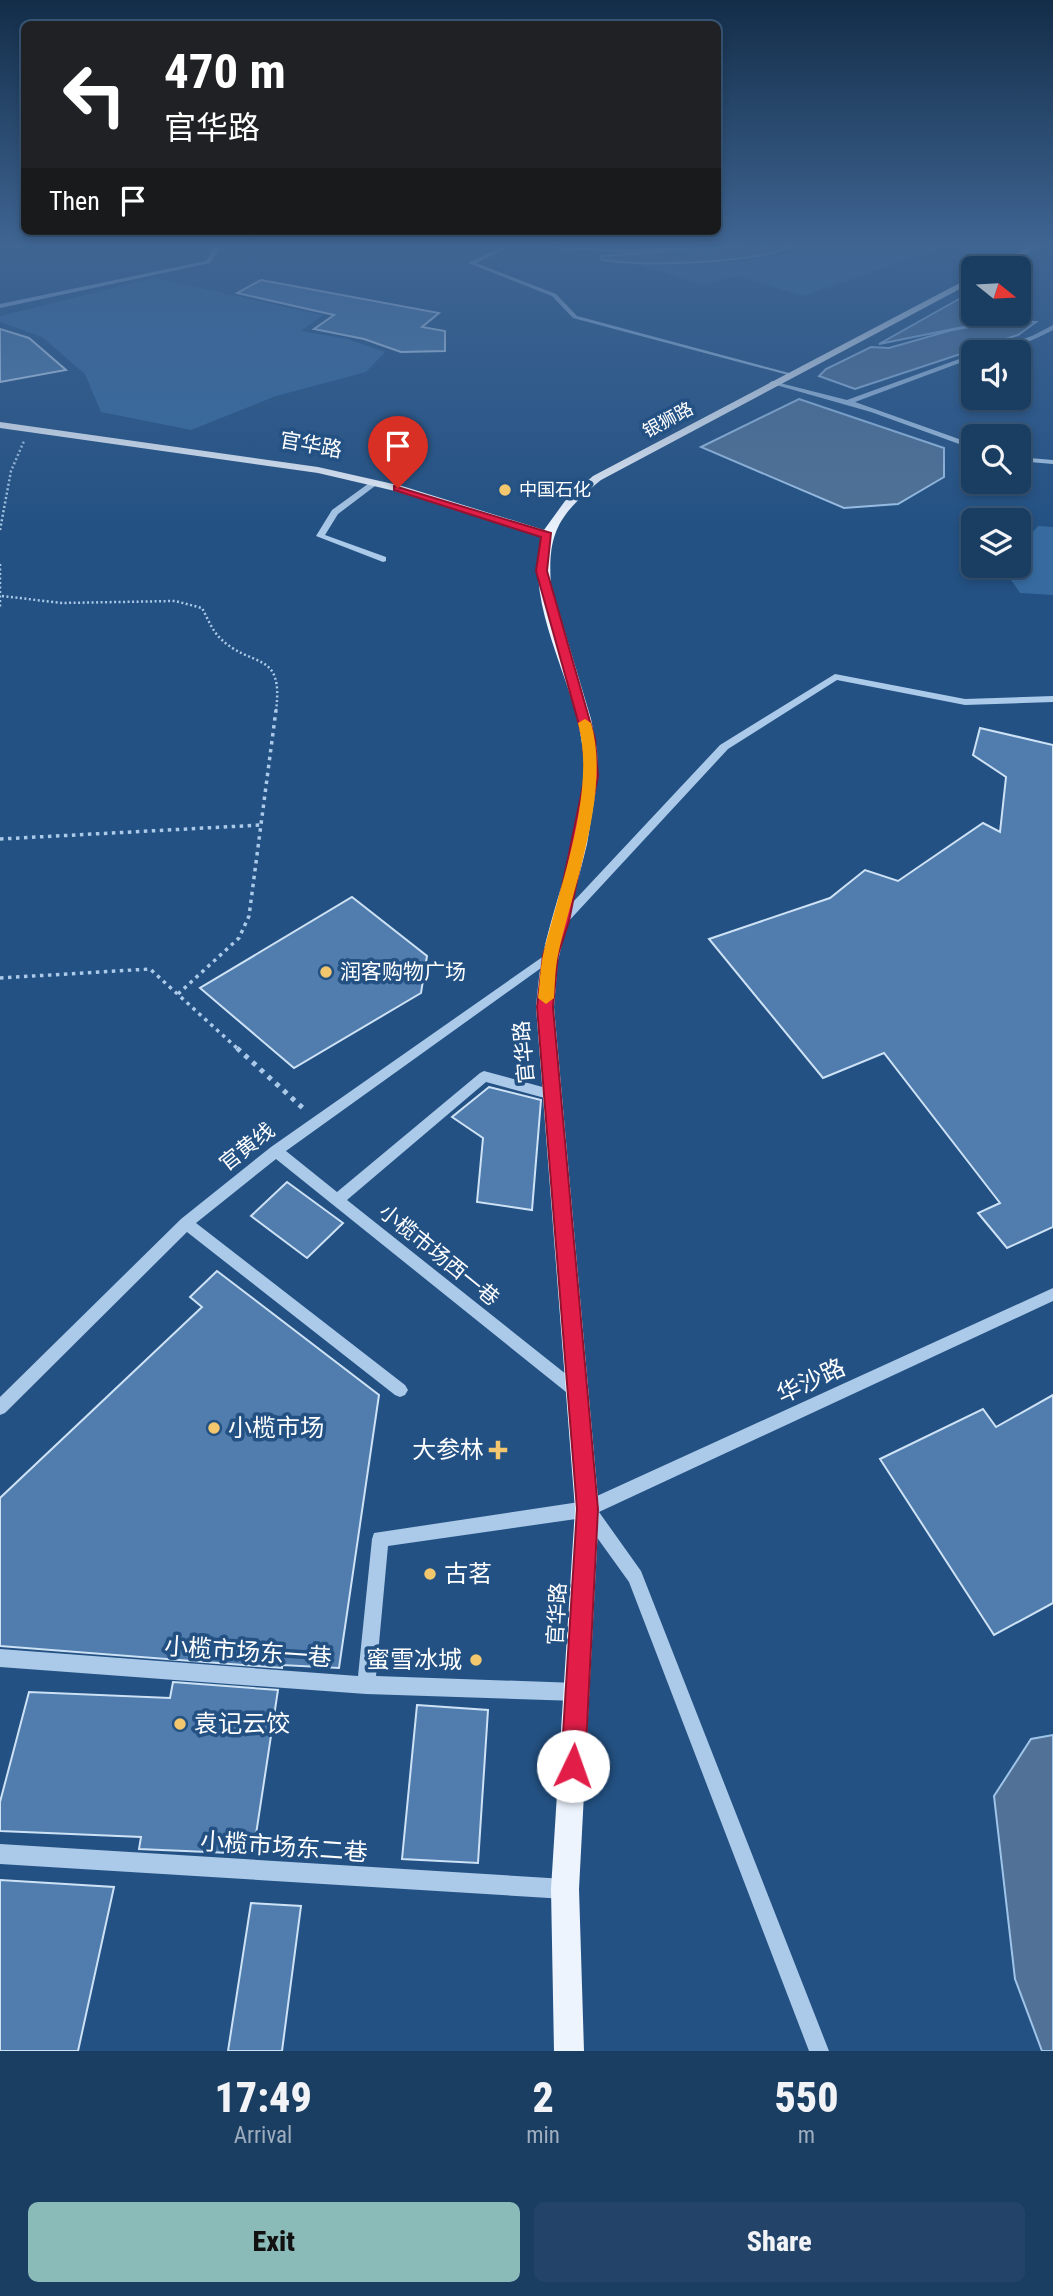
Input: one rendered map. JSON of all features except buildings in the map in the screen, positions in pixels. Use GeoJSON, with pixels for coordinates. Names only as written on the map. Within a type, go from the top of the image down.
{"type":"FeatureCollection","features":[{"type":"Feature","properties":{"kind":"main road","name":"银狮路"},"geometry":{"type":"LineString","coordinates":[[547,535],[569,500],[597,478],[852,342]]}},
{"type":"Feature","properties":{"kind":"main road","name":"官华路"},"geometry":{"type":"LineString","coordinates":[[0,425],[318,470],[375,483],[547,535],[542,571],[589,739],[591,776],[562,921],[551,955],[545,1007],[587,1509],[565,1889],[569,2051]]}},
{"type":"Feature","properties":{"kind":"street"},"geometry":{"type":"LineString","coordinates":[[668,342],[790,374]]}},
{"type":"Feature","properties":{"kind":"street"},"geometry":{"type":"LineString","coordinates":[[848,402],[961,360]]}},
{"type":"Feature","properties":{"kind":"street"},"geometry":{"type":"LineString","coordinates":[[772,383],[895,416],[961,442]]}},
{"type":"Feature","properties":{"kind":"street"},"geometry":{"type":"LineString","coordinates":[[1031,460],[1053,462]]}},
{"type":"Feature","properties":{"kind":"street"},"geometry":{"type":"LineString","coordinates":[[375,483],[335,512],[320,536],[383,559]]}},
{"type":"Feature","properties":{"kind":"street"},"geometry":{"type":"LineString","coordinates":[[562,921],[724,747],[835,677],[965,702],[1053,699]]}},
{"type":"Feature","properties":{"kind":"street","name":"官黄线"},"geometry":{"type":"LineString","coordinates":[[0,1408],[186,1223],[276,1151],[551,955]]}},
{"type":"Feature","properties":{"kind":"street"},"geometry":{"type":"LineString","coordinates":[[338,1200],[484,1076],[552,1095]]}},
{"type":"Feature","properties":{"kind":"street","name":"小榄市场西一巷"},"geometry":{"type":"LineString","coordinates":[[276,1151],[576,1391]]}},
{"type":"Feature","properties":{"kind":"street"},"geometry":{"type":"LineString","coordinates":[[186,1223],[400,1390]]}},
{"type":"Feature","properties":{"kind":"street","name":"华沙路"},"geometry":{"type":"LineString","coordinates":[[587,1509],[1050,1299]]}},
{"type":"Feature","properties":{"kind":"street"},"geometry":{"type":"LineString","coordinates":[[366,1685],[380,1539],[587,1509],[635,1577],[818,2051]]}},
{"type":"Feature","properties":{"kind":"street","name":"小榄市场东一巷"},"geometry":{"type":"LineString","coordinates":[[0,1658],[366,1685],[578,1692]]}},
{"type":"Feature","properties":{"kind":"street","name":"小榄市场东二巷"},"geometry":{"type":"LineString","coordinates":[[0,1854],[565,1889]]}},
{"type":"Feature","properties":{"kind":"path"},"geometry":{"type":"LineString","coordinates":[[0,530],[11,471],[30,428]]}},
{"type":"Feature","properties":{"kind":"path"},"geometry":{"type":"LineString","coordinates":[[0,564],[0,607]]}},
{"type":"Feature","properties":{"kind":"path"},"geometry":{"type":"LineString","coordinates":[[2,596],[62,603],[175,601],[202,608],[219,637],[273,670],[279,687],[249,916],[239,938],[178,994]]}},
{"type":"Feature","properties":{"kind":"path"},"geometry":{"type":"LineString","coordinates":[[0,839],[261,825]]}},
{"type":"Feature","properties":{"kind":"path"},"geometry":{"type":"LineString","coordinates":[[0,978],[150,969],[317,1121]]}},
{"type":"Feature","properties":{"kind":"shaded area"},"geometry":{"type":"Polygon","coordinates":[[[47,342],[356,342],[385,352],[366,372],[276,396],[191,430],[101,412],[85,374],[47,342]]]}},
{"type":"Feature","properties":{"kind":"shaded area"},"geometry":{"type":"Polygon","coordinates":[[[911,342],[961,342],[961,354],[855,389],[819,376],[826,369],[871,347],[889,348],[911,342]]]}},
{"type":"Feature","properties":{"kind":"shaded area"},"geometry":{"type":"Polygon","coordinates":[[[799,399],[944,448],[944,477],[898,504],[844,508],[701,447],[799,399]]]}},
{"type":"Feature","properties":{"kind":"shaded area"},"geometry":{"type":"Polygon","coordinates":[[[1038,526],[1053,527],[1053,595],[1020,593],[1010,578],[1031,578],[1031,534],[1038,526]]]}},
{"type":"Feature","properties":{"kind":"shaded area"},"geometry":{"type":"Polygon","coordinates":[[[1053,1735],[1053,2051],[1042,2051],[1015,1979],[994,1796],[1031,1739],[1053,1735]]]}},
{"type":"Feature","properties":{"kind":"slow traffic"},"geometry":{"type":"LineString","coordinates":[[546,998],[551,955],[562,921],[591,776],[589,739],[585,723]]}},
{"type":"Feature","properties":{"kind":"place","name":"中国石化"},"geometry":{"type":"Point","coordinates":[505,490]}},
{"type":"Feature","properties":{"kind":"place","name":"润客购物广场"},"geometry":{"type":"Point","coordinates":[326,972]}},
{"type":"Feature","properties":{"kind":"place","name":"小榄市场"},"geometry":{"type":"Point","coordinates":[214,1428]}},
{"type":"Feature","properties":{"kind":"place","name":"大参林"},"geometry":{"type":"Point","coordinates":[498,1450]}},
{"type":"Feature","properties":{"kind":"place","name":"古茗"},"geometry":{"type":"Point","coordinates":[430,1574]}},
{"type":"Feature","properties":{"kind":"place","name":"蜜雪冰城"},"geometry":{"type":"Point","coordinates":[476,1660]}},
{"type":"Feature","properties":{"kind":"place","name":"袁记云饺"},"geometry":{"type":"Point","coordinates":[180,1724]}},
{"type":"Feature","properties":{"kind":"route"},"geometry":{"type":"LineString","coordinates":[[398,488],[547,535],[542,571],[589,739],[591,776],[562,921],[551,955],[545,1007],[587,1509],[573,1766]]}}]}
